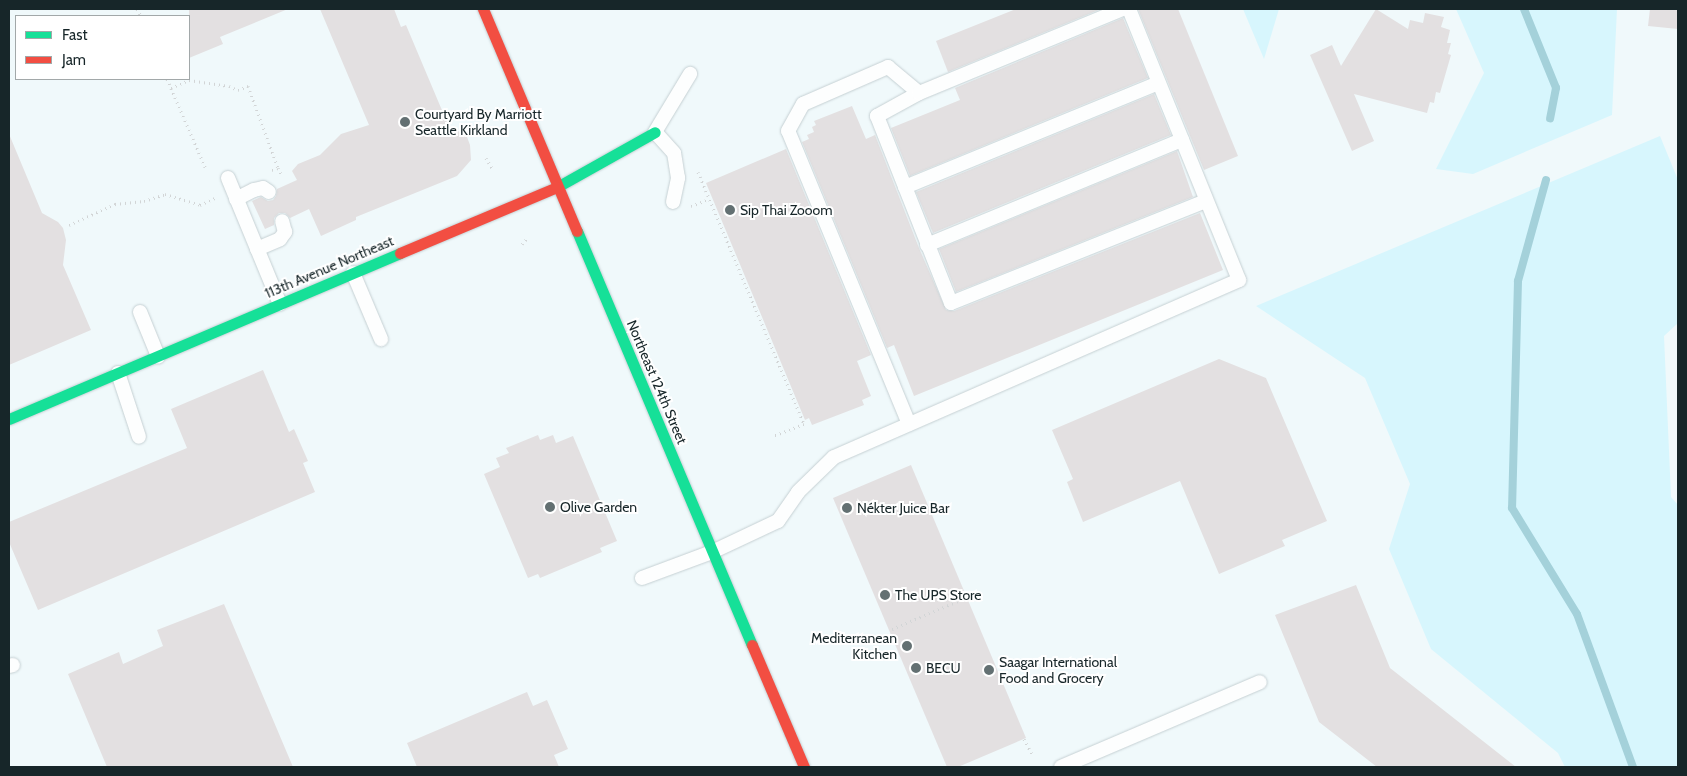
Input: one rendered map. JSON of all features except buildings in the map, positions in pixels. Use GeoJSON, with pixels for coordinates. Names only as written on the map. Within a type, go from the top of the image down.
{"type":"FeatureCollection","features":[{"type":"Feature","properties":{"kind":"main road","name":"Northeast 124th Street"},"geometry":{"type":"LineString","coordinates":[[483,9],[804,767]]}},
{"type":"Feature","properties":{"kind":"main road","name":"113th Avenue Northeast"},"geometry":{"type":"LineString","coordinates":[[9,419],[559,186],[655,132]]}},
{"type":"Feature","properties":{"kind":"lane"},"geometry":{"type":"LineString","coordinates":[[1123,9],[919,94],[877,116],[950,303],[1206,201]]}},
{"type":"Feature","properties":{"kind":"lane"},"geometry":{"type":"LineString","coordinates":[[642,578],[712,552],[778,521],[798,492],[834,458],[1238,280],[1129,9]]}},
{"type":"Feature","properties":{"kind":"lane"},"geometry":{"type":"LineString","coordinates":[[909,424],[788,132],[803,104],[888,67],[919,94]]}},
{"type":"Feature","properties":{"kind":"lane"},"geometry":{"type":"LineString","coordinates":[[673,202],[678,178],[674,153],[655,132],[690,74]]}},
{"type":"Feature","properties":{"kind":"lane"},"geometry":{"type":"LineString","coordinates":[[905,187],[1159,82]]}},
{"type":"Feature","properties":{"kind":"lane"},"geometry":{"type":"LineString","coordinates":[[927,245],[1182,140]]}},
{"type":"Feature","properties":{"kind":"lane"},"geometry":{"type":"LineString","coordinates":[[269,192],[263,188],[254,190],[232,188],[280,304]]}},
{"type":"Feature","properties":{"kind":"lane"},"geometry":{"type":"LineString","coordinates":[[257,249],[280,239],[285,232],[282,221]]}},
{"type":"Feature","properties":{"kind":"lane"},"geometry":{"type":"LineString","coordinates":[[353,273],[381,339]]}},
{"type":"Feature","properties":{"kind":"lane"},"geometry":{"type":"LineString","coordinates":[[140,312],[158,356]]}},
{"type":"Feature","properties":{"kind":"lane"},"geometry":{"type":"LineString","coordinates":[[118,373],[139,437]]}},
{"type":"Feature","properties":{"kind":"lane"},"geometry":{"type":"LineString","coordinates":[[1061,767],[1260,682]]}},
{"type":"Feature","properties":{"kind":"path"},"geometry":{"type":"LineString","coordinates":[[167,80],[205,167]]}},
{"type":"Feature","properties":{"kind":"path"},"geometry":{"type":"LineString","coordinates":[[171,88],[189,80],[229,86],[238,90],[248,86],[286,185]]}},
{"type":"Feature","properties":{"kind":"path"},"geometry":{"type":"LineString","coordinates":[[486,158],[492,168]]}},
{"type":"Feature","properties":{"kind":"path"},"geometry":{"type":"LineString","coordinates":[[270,171],[278,168]]}},
{"type":"Feature","properties":{"kind":"path"},"geometry":{"type":"LineString","coordinates":[[696,169],[804,424],[773,436]]}},
{"type":"Feature","properties":{"kind":"path"},"geometry":{"type":"LineString","coordinates":[[70,225],[115,204],[144,201],[165,194],[200,205],[232,188]]}},
{"type":"Feature","properties":{"kind":"path"},"geometry":{"type":"LineString","coordinates":[[522,244],[528,237]]}},
{"type":"Feature","properties":{"kind":"path"},"geometry":{"type":"LineString","coordinates":[[892,629],[964,598]]}},
{"type":"Feature","properties":{"kind":"path"},"geometry":{"type":"LineString","coordinates":[[1024,739],[1032,754]]}},
{"type":"Feature","properties":{"kind":"shaded area"},"geometry":{"type":"Polygon","coordinates":[[[1243,9],[1279,9],[1264,59],[1243,9]]]}},
{"type":"Feature","properties":{"kind":"shaded area"},"geometry":{"type":"Polygon","coordinates":[[[1456,9],[1617,9],[1612,115],[1473,174],[1436,169],[1484,73],[1456,9]]]}},
{"type":"Feature","properties":{"kind":"shaded area"},"geometry":{"type":"Polygon","coordinates":[[[1660,136],[1678,180],[1678,323],[1664,336],[1671,497],[1678,505],[1678,767],[1565,767],[1558,753],[1431,649],[1389,549],[1410,484],[1365,378],[1256,306],[1660,136]]]}},
{"type":"Feature","properties":{"kind":"waterway"},"geometry":{"type":"LineString","coordinates":[[1524,9],[1556,88],[1550,118]]}},
{"type":"Feature","properties":{"kind":"waterway"},"geometry":{"type":"LineString","coordinates":[[1546,180],[1518,281],[1512,508],[1577,614],[1633,767]]}},
{"type":"Feature","properties":{"kind":"traffic: fast"},"geometry":{"type":"LineString","coordinates":[[557,187],[655,132]]}},
{"type":"Feature","properties":{"kind":"traffic: fast"},"geometry":{"type":"LineString","coordinates":[[577,231],[752,645]]}},
{"type":"Feature","properties":{"kind":"traffic: fast"},"geometry":{"type":"LineString","coordinates":[[9,419],[400,253]]}},
{"type":"Feature","properties":{"kind":"traffic: jam"},"geometry":{"type":"LineString","coordinates":[[483,9],[577,231]]}},
{"type":"Feature","properties":{"kind":"traffic: jam"},"geometry":{"type":"LineString","coordinates":[[400,253],[557,187]]}},
{"type":"Feature","properties":{"kind":"traffic: jam"},"geometry":{"type":"LineString","coordinates":[[752,645],[804,767]]}},
{"type":"Feature","properties":{"kind":"place","name":"Courtyard By Marriott Seattle Kirkland"},"geometry":{"type":"Point","coordinates":[405,122]}},
{"type":"Feature","properties":{"kind":"place","name":"Sip Thai Zooom"},"geometry":{"type":"Point","coordinates":[730,210]}},
{"type":"Feature","properties":{"kind":"place","name":"Olive Garden"},"geometry":{"type":"Point","coordinates":[550,507]}},
{"type":"Feature","properties":{"kind":"place","name":"Nékter Juice Bar"},"geometry":{"type":"Point","coordinates":[847,508]}},
{"type":"Feature","properties":{"kind":"place","name":"The UPS Store"},"geometry":{"type":"Point","coordinates":[885,595]}},
{"type":"Feature","properties":{"kind":"place","name":"Mediterranean Kitchen"},"geometry":{"type":"Point","coordinates":[907,646]}},
{"type":"Feature","properties":{"kind":"place","name":"BECU"},"geometry":{"type":"Point","coordinates":[916,668]}},
{"type":"Feature","properties":{"kind":"place","name":"Saagar International Food and Grocery"},"geometry":{"type":"Point","coordinates":[989,670]}}]}
